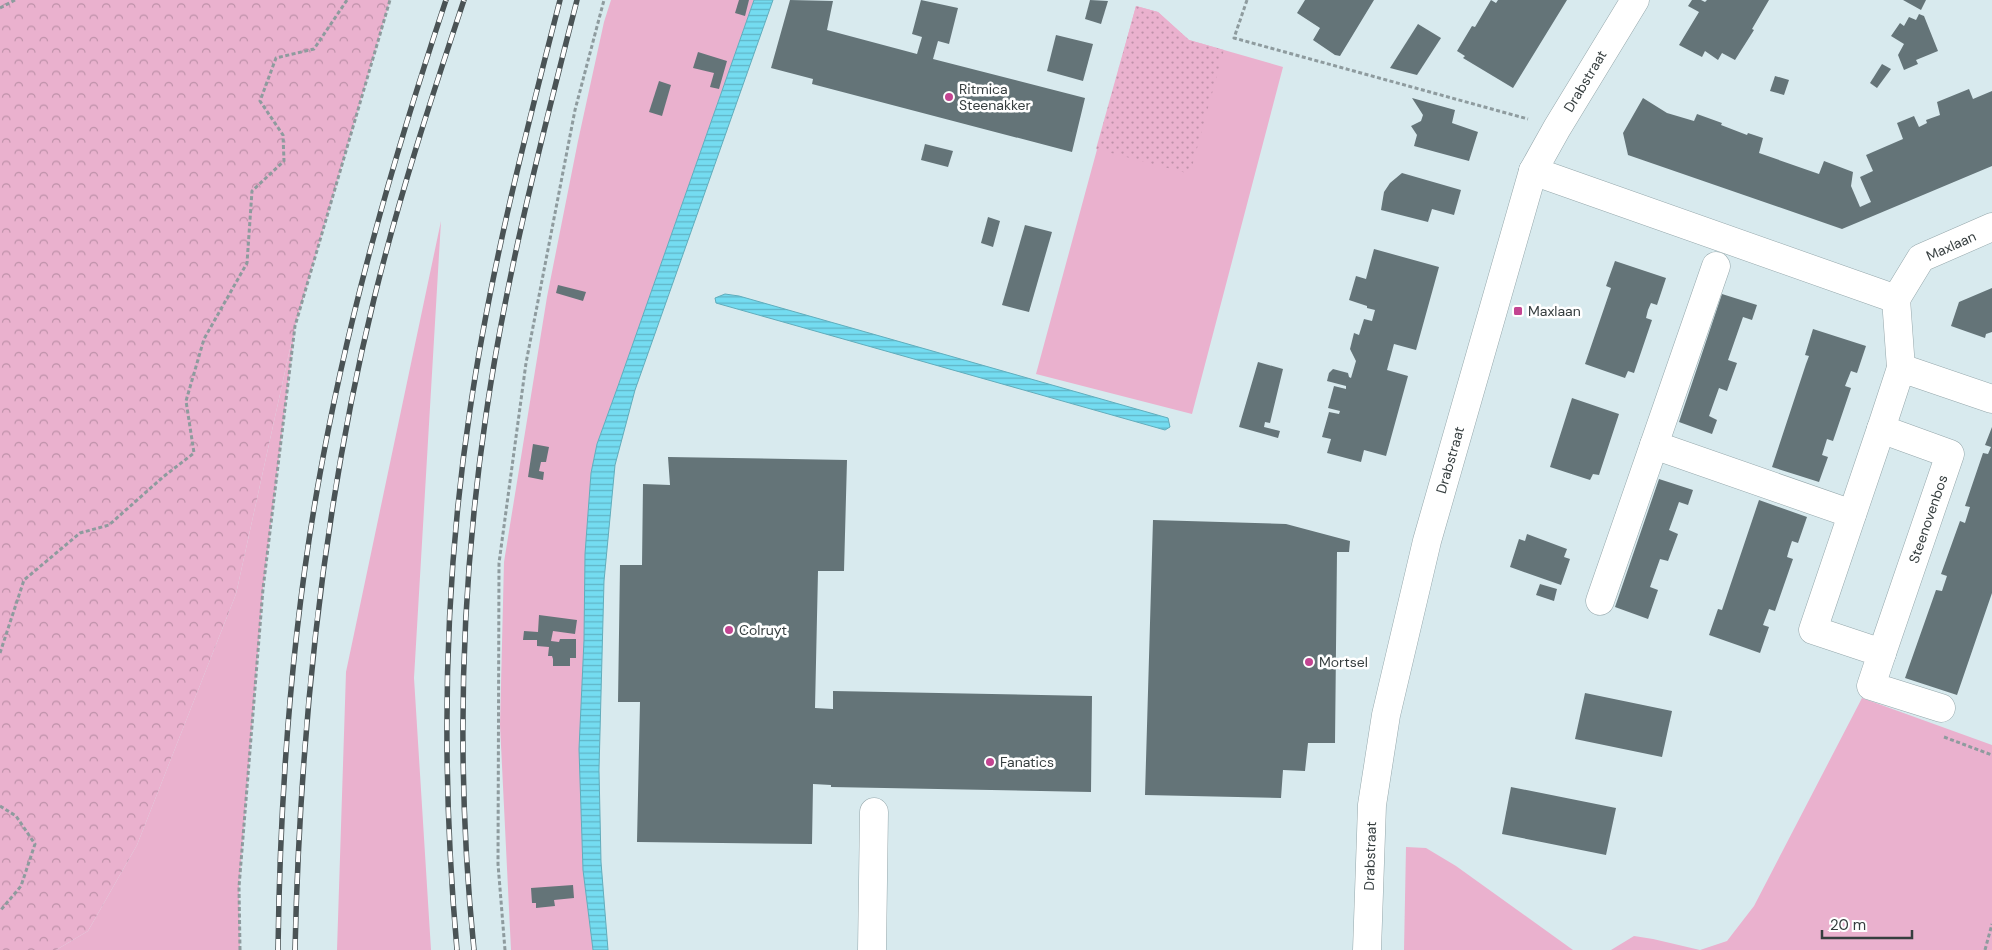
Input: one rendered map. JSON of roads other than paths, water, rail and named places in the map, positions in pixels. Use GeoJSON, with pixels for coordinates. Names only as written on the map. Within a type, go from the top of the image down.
{"type":"FeatureCollection","features":[{"type":"Feature","properties":{"kind":"street","name":"Drabstraat"},"geometry":{"type":"LineString","coordinates":[[1367,950],[1372,805],[1386,715],[1427,541],[1533,171],[1556,128],[1635,0]]}},
{"type":"Feature","properties":{"kind":"street"},"geometry":{"type":"LineString","coordinates":[[1533,171],[1896,299],[1901,368],[1813,630],[1882,653]]}},
{"type":"Feature","properties":{"kind":"street","name":"Maxlaan"},"geometry":{"type":"LineString","coordinates":[[1896,299],[1921,258],[1992,227]]}},
{"type":"Feature","properties":{"kind":"street"},"geometry":{"type":"LineString","coordinates":[[1600,601],[1716,266]]}},
{"type":"Feature","properties":{"kind":"street"},"geometry":{"type":"LineString","coordinates":[[1901,368],[1992,400]]}},
{"type":"Feature","properties":{"kind":"street","name":"Steenovenbos"},"geometry":{"type":"LineString","coordinates":[[1881,429],[1950,454],[1871,686],[1942,708]]}},
{"type":"Feature","properties":{"kind":"street"},"geometry":{"type":"LineString","coordinates":[[1654,445],[1852,514]]}},
{"type":"Feature","properties":{"kind":"street"},"geometry":{"type":"LineString","coordinates":[[872,950],[874,812]]}},
{"type":"Feature","properties":{"kind":"water"},"geometry":{"type":"Polygon","coordinates":[[[754,0],[773,0],[635,390],[615,465],[604,581],[599,770],[601,862],[608,950],[593,950],[583,870],[579,749],[584,640],[585,554],[591,473],[597,444],[754,0]]]}},
{"type":"Feature","properties":{"kind":"water"},"geometry":{"type":"Polygon","coordinates":[[[725,294],[739,296],[1168,418],[1170,427],[1165,430],[716,303],[715,298],[725,294]]]}},
{"type":"Feature","properties":{"kind":"railway"},"geometry":{"type":"LineString","coordinates":[[278,950],[281,833],[289,716],[301,600],[318,485],[343,362],[373,240],[426,60],[446,0]]}},
{"type":"Feature","properties":{"kind":"railway"},"geometry":{"type":"LineString","coordinates":[[295,950],[302,785],[308,704],[327,541],[340,460],[374,299],[394,223],[464,0]]}},
{"type":"Feature","properties":{"kind":"railway"},"geometry":{"type":"LineString","coordinates":[[457,950],[448,815],[447,680],[454,545],[461,477],[478,358],[498,255],[521,153],[560,0]]}},
{"type":"Feature","properties":{"kind":"railway"},"geometry":{"type":"LineString","coordinates":[[474,950],[468,883],[463,749],[466,615],[477,482],[494,363],[514,258],[577,0]]}},
{"type":"Feature","properties":{"kind":"place","name":"Ritmica Steenakker"},"geometry":{"type":"Point","coordinates":[949,97]}},
{"type":"Feature","properties":{"kind":"place","name":"Maxlaan"},"geometry":{"type":"Point","coordinates":[1518,311]}},
{"type":"Feature","properties":{"kind":"place","name":"Colruyt"},"geometry":{"type":"Point","coordinates":[729,630]}},
{"type":"Feature","properties":{"kind":"place","name":"Mortsel"},"geometry":{"type":"Point","coordinates":[1309,662]}},
{"type":"Feature","properties":{"kind":"place","name":"Fanatics"},"geometry":{"type":"Point","coordinates":[990,762]}}]}
